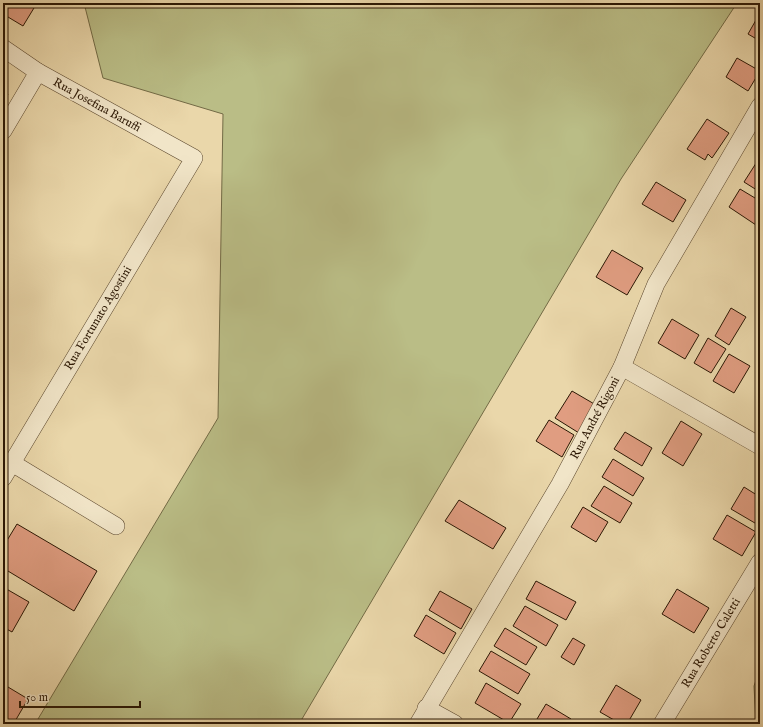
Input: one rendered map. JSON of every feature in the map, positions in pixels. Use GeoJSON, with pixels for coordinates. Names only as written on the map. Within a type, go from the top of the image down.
{"type":"FeatureCollection","features":[{"type":"Feature","properties":{"kind":"street","name":"Rua Josefina Baruffi"},"geometry":{"type":"LineString","coordinates":[[3,48],[38,72],[194,158]]}},
{"type":"Feature","properties":{"kind":"street"},"geometry":{"type":"LineString","coordinates":[[3,131],[38,72]]}},
{"type":"Feature","properties":{"kind":"street","name":"Rua André Rigoni"},"geometry":{"type":"LineString","coordinates":[[418,724],[426,708],[560,484],[622,367],[656,284],[760,106]]}},
{"type":"Feature","properties":{"kind":"street","name":"Rua Fortunato Agostini"},"geometry":{"type":"LineString","coordinates":[[3,478],[194,158]]}},
{"type":"Feature","properties":{"kind":"street"},"geometry":{"type":"LineString","coordinates":[[622,367],[760,446]]}},
{"type":"Feature","properties":{"kind":"street"},"geometry":{"type":"LineString","coordinates":[[12,463],[116,526]]}},
{"type":"Feature","properties":{"kind":"street","name":"Rua Roberto Caletti"},"geometry":{"type":"LineString","coordinates":[[662,724],[760,562]]}},
{"type":"Feature","properties":{"kind":"street"},"geometry":{"type":"LineString","coordinates":[[426,708],[454,724]]}},
{"type":"Feature","properties":{"kind":"green space"},"geometry":{"type":"Polygon","coordinates":[[[84,3],[737,3],[621,179],[299,724],[35,724],[218,418],[223,114],[103,78],[84,3]]]}},
{"type":"Feature","properties":{"kind":"green space"},"geometry":{"type":"Polygon","coordinates":[[[760,669],[760,724],[756,724],[754,686],[760,669]]]}},
{"type":"Feature","properties":{"kind":"building"},"geometry":{"type":"Polygon","coordinates":[[[3,3],[37,3],[23,26],[3,14],[3,3]]]}},
{"type":"Feature","properties":{"kind":"building"},"geometry":{"type":"Polygon","coordinates":[[[760,13],[760,41],[748,34],[760,13]]]}},
{"type":"Feature","properties":{"kind":"building"},"geometry":{"type":"Polygon","coordinates":[[[737,58],[760,71],[748,91],[726,77],[737,58]]]}},
{"type":"Feature","properties":{"kind":"building"},"geometry":{"type":"Polygon","coordinates":[[[3,91],[8,94],[3,102],[3,91]]]}},
{"type":"Feature","properties":{"kind":"building"},"geometry":{"type":"Polygon","coordinates":[[[707,119],[729,133],[712,158],[708,154],[705,160],[687,149],[707,119]]]}},
{"type":"Feature","properties":{"kind":"building"},"geometry":{"type":"Polygon","coordinates":[[[760,157],[760,192],[744,182],[760,157]]]}},
{"type":"Feature","properties":{"kind":"building"},"geometry":{"type":"Polygon","coordinates":[[[656,182],[686,200],[673,222],[642,204],[656,182]]]}},
{"type":"Feature","properties":{"kind":"building"},"geometry":{"type":"Polygon","coordinates":[[[740,189],[760,201],[760,219],[756,225],[729,207],[740,189]]]}},
{"type":"Feature","properties":{"kind":"building"},"geometry":{"type":"Polygon","coordinates":[[[612,250],[643,268],[627,295],[596,277],[612,250]]]}},
{"type":"Feature","properties":{"kind":"building"},"geometry":{"type":"Polygon","coordinates":[[[731,308],[746,317],[729,345],[715,336],[731,308]]]}},
{"type":"Feature","properties":{"kind":"building"},"geometry":{"type":"Polygon","coordinates":[[[672,319],[699,335],[685,359],[658,343],[672,319]]]}},
{"type":"Feature","properties":{"kind":"building"},"geometry":{"type":"Polygon","coordinates":[[[708,338],[726,349],[711,373],[694,363],[708,338]]]}},
{"type":"Feature","properties":{"kind":"building"},"geometry":{"type":"Polygon","coordinates":[[[729,354],[750,366],[734,393],[713,381],[729,354]]]}},
{"type":"Feature","properties":{"kind":"building"},"geometry":{"type":"Polygon","coordinates":[[[572,391],[596,405],[579,433],[555,418],[572,391]]]}},
{"type":"Feature","properties":{"kind":"building"},"geometry":{"type":"Polygon","coordinates":[[[549,420],[574,435],[562,457],[536,441],[549,420]]]}},
{"type":"Feature","properties":{"kind":"building"},"geometry":{"type":"Polygon","coordinates":[[[681,421],[702,434],[683,466],[662,453],[681,421]]]}},
{"type":"Feature","properties":{"kind":"building"},"geometry":{"type":"Polygon","coordinates":[[[625,432],[652,448],[642,466],[614,449],[625,432]]]}},
{"type":"Feature","properties":{"kind":"building"},"geometry":{"type":"Polygon","coordinates":[[[613,459],[644,478],[633,496],[602,477],[613,459]]]}},
{"type":"Feature","properties":{"kind":"building"},"geometry":{"type":"Polygon","coordinates":[[[604,486],[632,503],[620,523],[591,506],[604,486]]]}},
{"type":"Feature","properties":{"kind":"building"},"geometry":{"type":"Polygon","coordinates":[[[744,487],[760,497],[760,526],[731,509],[744,487]]]}},
{"type":"Feature","properties":{"kind":"building"},"geometry":{"type":"Polygon","coordinates":[[[459,500],[506,528],[493,549],[445,521],[459,500]]]}},
{"type":"Feature","properties":{"kind":"building"},"geometry":{"type":"Polygon","coordinates":[[[583,507],[608,522],[596,542],[571,527],[583,507]]]}},
{"type":"Feature","properties":{"kind":"building"},"geometry":{"type":"Polygon","coordinates":[[[727,515],[756,532],[742,556],[713,539],[727,515]]]}},
{"type":"Feature","properties":{"kind":"building"},"geometry":{"type":"Polygon","coordinates":[[[17,524],[97,571],[74,611],[3,568],[3,547],[17,524]]]}},
{"type":"Feature","properties":{"kind":"building"},"geometry":{"type":"Polygon","coordinates":[[[536,581],[576,602],[566,620],[526,599],[536,581]]]}},
{"type":"Feature","properties":{"kind":"building"},"geometry":{"type":"Polygon","coordinates":[[[3,587],[29,602],[12,632],[3,627],[3,587]]]}},
{"type":"Feature","properties":{"kind":"building"},"geometry":{"type":"Polygon","coordinates":[[[677,589],[709,608],[694,633],[662,614],[677,589]]]}},
{"type":"Feature","properties":{"kind":"building"},"geometry":{"type":"Polygon","coordinates":[[[440,591],[472,609],[461,629],[429,610],[440,591]]]}},
{"type":"Feature","properties":{"kind":"building"},"geometry":{"type":"Polygon","coordinates":[[[525,606],[558,625],[546,646],[513,626],[525,606]]]}},
{"type":"Feature","properties":{"kind":"building"},"geometry":{"type":"Polygon","coordinates":[[[426,615],[456,633],[444,654],[414,636],[426,615]]]}},
{"type":"Feature","properties":{"kind":"building"},"geometry":{"type":"Polygon","coordinates":[[[505,628],[537,647],[526,665],[494,646],[505,628]]]}},
{"type":"Feature","properties":{"kind":"building"},"geometry":{"type":"Polygon","coordinates":[[[573,638],[585,645],[574,665],[561,657],[573,638]]]}},
{"type":"Feature","properties":{"kind":"building"},"geometry":{"type":"Polygon","coordinates":[[[491,651],[530,674],[518,694],[479,671],[491,651]]]}},
{"type":"Feature","properties":{"kind":"building"},"geometry":{"type":"Polygon","coordinates":[[[486,683],[521,704],[509,723],[475,703],[486,683]]]}},
{"type":"Feature","properties":{"kind":"building"},"geometry":{"type":"Polygon","coordinates":[[[3,684],[28,699],[14,723],[3,716],[3,684]]]}},
{"type":"Feature","properties":{"kind":"building"},"geometry":{"type":"Polygon","coordinates":[[[616,685],[641,700],[627,724],[621,724],[600,712],[616,685]]]}},
{"type":"Feature","properties":{"kind":"building"},"geometry":{"type":"Polygon","coordinates":[[[546,704],[571,719],[568,724],[534,724],[546,704]]]}}]}
